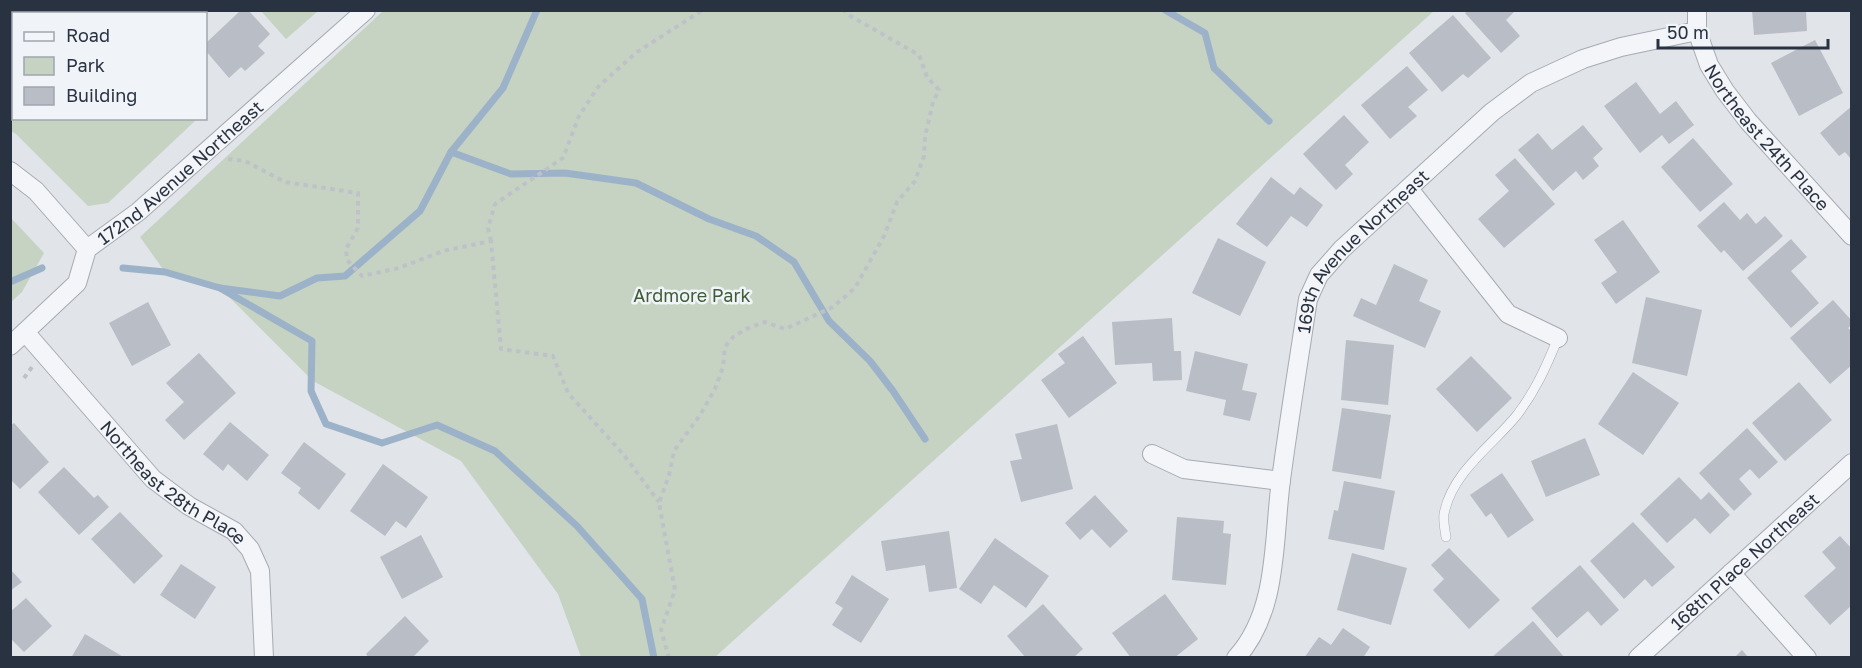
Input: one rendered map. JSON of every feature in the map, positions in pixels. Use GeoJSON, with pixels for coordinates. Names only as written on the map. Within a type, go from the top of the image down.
{"type":"FeatureCollection","features":[{"type":"Feature","properties":{"kind":"street","name":"172nd Avenue Northeast"},"geometry":{"type":"LineString","coordinates":[[10,346],[77,283],[87,249],[138,212],[366,10]]}},
{"type":"Feature","properties":{"kind":"street"},"geometry":{"type":"LineString","coordinates":[[1697,10],[1697,31]]}},
{"type":"Feature","properties":{"kind":"street","name":"169th Avenue Northeast"},"geometry":{"type":"LineString","coordinates":[[1236,657],[1246,647],[1262,617],[1272,569],[1281,481],[1308,299],[1319,275],[1342,249],[1492,112],[1531,83],[1583,59],[1621,47],[1697,31]]}},
{"type":"Feature","properties":{"kind":"street","name":"Northeast 24th Place"},"geometry":{"type":"LineString","coordinates":[[1697,31],[1709,65],[1725,91],[1748,121],[1851,236]]}},
{"type":"Feature","properties":{"kind":"street"},"geometry":{"type":"LineString","coordinates":[[10,171],[36,191],[87,249]]}},
{"type":"Feature","properties":{"kind":"street"},"geometry":{"type":"LineString","coordinates":[[1409,189],[1508,314],[1558,338]]}},
{"type":"Feature","properties":{"kind":"street","name":"Northeast 28th Place"},"geometry":{"type":"LineString","coordinates":[[25,332],[153,479],[189,506],[234,531],[250,549],[260,571],[264,657]]}},
{"type":"Feature","properties":{"kind":"street"},"geometry":{"type":"LineString","coordinates":[[1152,454],[1184,469],[1281,481]]}},
{"type":"Feature","properties":{"kind":"street","name":"168th Place Northeast"},"geometry":{"type":"LineString","coordinates":[[1638,657],[1851,464]]}},
{"type":"Feature","properties":{"kind":"street"},"geometry":{"type":"LineString","coordinates":[[1731,573],[1807,657]]}},
{"type":"Feature","properties":{"kind":"lane"},"geometry":{"type":"LineString","coordinates":[[1446,537],[1444,516],[1452,490],[1469,466],[1516,416],[1538,386],[1558,338]]}},
{"type":"Feature","properties":{"kind":"path"},"geometry":{"type":"LineString","coordinates":[[669,657],[661,630],[675,590],[659,503],[623,454],[568,393],[553,356],[501,349],[488,228],[495,204],[562,158],[579,116],[598,87],[637,52],[703,10]]}},
{"type":"Feature","properties":{"kind":"path"},"geometry":{"type":"LineString","coordinates":[[659,503],[669,475],[674,451],[700,415],[715,389],[723,367],[725,348],[733,337],[746,328],[765,322],[785,329],[833,307],[855,288],[884,236],[897,202],[915,181],[924,156],[931,114],[939,90],[927,77],[919,55],[847,14],[844,10]]}},
{"type":"Feature","properties":{"kind":"path"},"geometry":{"type":"LineString","coordinates":[[202,155],[245,161],[285,182],[358,193],[358,228],[346,249],[346,260],[362,276],[399,268],[443,251],[491,241]]}},
{"type":"Feature","properties":{"kind":"green space"},"geometry":{"type":"Polygon","coordinates":[[[10,11],[210,11],[207,13],[12,12],[12,120],[196,120],[108,203],[88,206],[11,131],[10,11]]]}},
{"type":"Feature","properties":{"kind":"green space"},"geometry":{"type":"Polygon","coordinates":[[[261,11],[318,11],[286,39],[261,11]]]}},
{"type":"Feature","properties":{"kind":"green space","name":"Ardmore Park"},"geometry":{"type":"Polygon","coordinates":[[[383,11],[1434,11],[714,658],[581,657],[558,594],[461,461],[313,381],[220,288],[165,272],[140,237],[383,11]]]}},
{"type":"Feature","properties":{"kind":"green space"},"geometry":{"type":"Polygon","coordinates":[[[11,218],[44,253],[22,292],[11,302],[11,218]]]}},
{"type":"Feature","properties":{"kind":"building"},"geometry":{"type":"Polygon","coordinates":[[[241,10],[248,10],[270,34],[258,46],[265,53],[245,71],[241,67],[229,78],[207,52],[207,42],[241,10]]]}},
{"type":"Feature","properties":{"kind":"building"},"geometry":{"type":"Polygon","coordinates":[[[1468,10],[1516,10],[1506,20],[1520,36],[1501,53],[1465,13],[1468,10]]]}},
{"type":"Feature","properties":{"kind":"building"},"geometry":{"type":"Polygon","coordinates":[[[1752,10],[1806,10],[1807,31],[1754,35],[1752,10]]]}},
{"type":"Feature","properties":{"kind":"building"},"geometry":{"type":"Polygon","coordinates":[[[1453,15],[1491,58],[1468,78],[1463,74],[1442,92],[1409,53],[1453,15]]]}},
{"type":"Feature","properties":{"kind":"building"},"geometry":{"type":"Polygon","coordinates":[[[1815,40],[1843,93],[1799,116],[1771,63],[1815,40]]]}},
{"type":"Feature","properties":{"kind":"building"},"geometry":{"type":"Polygon","coordinates":[[[1407,66],[1428,90],[1408,107],[1417,116],[1390,139],[1361,105],[1407,66]]]}},
{"type":"Feature","properties":{"kind":"building"},"geometry":{"type":"Polygon","coordinates":[[[1636,82],[1660,114],[1676,101],[1694,125],[1669,144],[1662,135],[1640,153],[1604,106],[1636,82]]]}},
{"type":"Feature","properties":{"kind":"building"},"geometry":{"type":"Polygon","coordinates":[[[1852,106],[1852,160],[1845,152],[1839,156],[1820,133],[1852,106]]]}},
{"type":"Feature","properties":{"kind":"building"},"geometry":{"type":"Polygon","coordinates":[[[1344,115],[1369,142],[1345,165],[1353,174],[1336,190],[1303,154],[1344,115]]]}},
{"type":"Feature","properties":{"kind":"building"},"geometry":{"type":"Polygon","coordinates":[[[1583,125],[1603,149],[1593,158],[1599,166],[1583,180],[1576,171],[1553,191],[1518,150],[1538,133],[1552,150],[1583,125]]]}},
{"type":"Feature","properties":{"kind":"building"},"geometry":{"type":"Polygon","coordinates":[[[1693,138],[1733,184],[1700,212],[1661,167],[1693,138]]]}},
{"type":"Feature","properties":{"kind":"building"},"geometry":{"type":"Polygon","coordinates":[[[1515,158],[1555,204],[1504,248],[1478,219],[1509,191],[1495,175],[1515,158]]]}},
{"type":"Feature","properties":{"kind":"building"},"geometry":{"type":"Polygon","coordinates":[[[1271,177],[1294,195],[1300,187],[1323,205],[1307,227],[1291,216],[1267,247],[1236,224],[1271,177]]]}},
{"type":"Feature","properties":{"kind":"building"},"geometry":{"type":"Polygon","coordinates":[[[1724,202],[1740,220],[1747,213],[1756,224],[1765,216],[1783,236],[1743,271],[1724,250],[1721,253],[1697,226],[1724,202]]]}},
{"type":"Feature","properties":{"kind":"building"},"geometry":{"type":"Polygon","coordinates":[[[1623,220],[1660,272],[1616,304],[1601,283],[1617,272],[1594,240],[1623,220]]]}},
{"type":"Feature","properties":{"kind":"building"},"geometry":{"type":"Polygon","coordinates":[[[1218,238],[1266,262],[1240,316],[1192,293],[1218,238]]]}},
{"type":"Feature","properties":{"kind":"building"},"geometry":{"type":"Polygon","coordinates":[[[1791,239],[1807,257],[1791,271],[1819,303],[1791,328],[1747,278],[1791,239]]]}},
{"type":"Feature","properties":{"kind":"building"},"geometry":{"type":"Polygon","coordinates":[[[1394,264],[1428,280],[1419,301],[1441,311],[1425,348],[1353,316],[1361,298],[1376,305],[1394,264]]]}},
{"type":"Feature","properties":{"kind":"building"},"geometry":{"type":"Polygon","coordinates":[[[1646,297],[1702,310],[1687,376],[1632,363],[1646,297]]]}},
{"type":"Feature","properties":{"kind":"building"},"geometry":{"type":"Polygon","coordinates":[[[1833,300],[1852,321],[1852,325],[1848,328],[1852,332],[1852,365],[1830,384],[1790,338],[1833,300]]]}},
{"type":"Feature","properties":{"kind":"building"},"geometry":{"type":"Polygon","coordinates":[[[148,302],[171,345],[132,366],[109,323],[148,302]]]}},
{"type":"Feature","properties":{"kind":"building"},"geometry":{"type":"Polygon","coordinates":[[[1172,318],[1174,351],[1181,351],[1182,380],[1153,381],[1152,363],[1115,365],[1112,322],[1172,318]]]}},
{"type":"Feature","properties":{"kind":"building"},"geometry":{"type":"Polygon","coordinates":[[[1083,336],[1117,383],[1069,418],[1041,380],[1065,363],[1058,354],[1083,336]]]}},
{"type":"Feature","properties":{"kind":"building"},"geometry":{"type":"Polygon","coordinates":[[[1346,340],[1394,345],[1388,405],[1341,400],[1346,340]]]}},
{"type":"Feature","properties":{"kind":"building"},"geometry":{"type":"Polygon","coordinates":[[[1195,351],[1248,364],[1242,390],[1257,393],[1250,421],[1223,415],[1226,400],[1186,391],[1195,351]]]}},
{"type":"Feature","properties":{"kind":"building"},"geometry":{"type":"Polygon","coordinates":[[[199,353],[236,393],[184,440],[165,420],[184,402],[166,383],[199,353]]]}},
{"type":"Feature","properties":{"kind":"building"},"geometry":{"type":"Polygon","coordinates":[[[1471,356],[1512,398],[1477,432],[1436,389],[1471,356]]]}},
{"type":"Feature","properties":{"kind":"building"},"geometry":{"type":"Polygon","coordinates":[[[1633,372],[1679,403],[1643,455],[1598,424],[1633,372]]]}},
{"type":"Feature","properties":{"kind":"building"},"geometry":{"type":"Polygon","coordinates":[[[1799,382],[1832,420],[1785,461],[1752,423],[1799,382]]]}},
{"type":"Feature","properties":{"kind":"building"},"geometry":{"type":"Polygon","coordinates":[[[1342,408],[1391,415],[1381,479],[1332,471],[1342,408]]]}},
{"type":"Feature","properties":{"kind":"building"},"geometry":{"type":"Polygon","coordinates":[[[230,422],[269,455],[247,481],[228,464],[223,471],[203,454],[230,422]]]}},
{"type":"Feature","properties":{"kind":"building"},"geometry":{"type":"Polygon","coordinates":[[[14,423],[49,462],[20,489],[10,479],[10,426],[14,423]]]}},
{"type":"Feature","properties":{"kind":"building"},"geometry":{"type":"Polygon","coordinates":[[[1057,424],[1073,489],[1021,502],[1010,461],[1022,459],[1015,434],[1057,424]]]}},
{"type":"Feature","properties":{"kind":"building"},"geometry":{"type":"Polygon","coordinates":[[[1747,428],[1778,462],[1759,479],[1750,469],[1739,479],[1752,494],[1734,511],[1699,473],[1747,428]]]}},
{"type":"Feature","properties":{"kind":"building"},"geometry":{"type":"Polygon","coordinates":[[[1585,438],[1600,475],[1546,497],[1531,461],[1585,438]]]}},
{"type":"Feature","properties":{"kind":"building"},"geometry":{"type":"Polygon","coordinates":[[[304,442],[346,474],[319,510],[298,493],[301,488],[281,473],[304,442]]]}},
{"type":"Feature","properties":{"kind":"building"},"geometry":{"type":"Polygon","coordinates":[[[383,464],[428,497],[406,528],[396,521],[385,536],[350,511],[383,464]]]}},
{"type":"Feature","properties":{"kind":"building"},"geometry":{"type":"Polygon","coordinates":[[[64,467],[94,498],[98,495],[109,507],[79,535],[38,492],[64,467]]]}},
{"type":"Feature","properties":{"kind":"building"},"geometry":{"type":"Polygon","coordinates":[[[1502,473],[1534,520],[1508,538],[1491,513],[1486,517],[1470,495],[1502,473]]]}},
{"type":"Feature","properties":{"kind":"building"},"geometry":{"type":"Polygon","coordinates":[[[1679,477],[1701,500],[1709,492],[1730,515],[1710,534],[1695,518],[1667,543],[1640,514],[1679,477]]]}},
{"type":"Feature","properties":{"kind":"building"},"geometry":{"type":"Polygon","coordinates":[[[1344,481],[1395,491],[1384,550],[1328,539],[1334,510],[1338,511],[1344,481]]]}},
{"type":"Feature","properties":{"kind":"building"},"geometry":{"type":"Polygon","coordinates":[[[1095,495],[1128,531],[1110,548],[1092,529],[1080,540],[1065,523],[1095,495]]]}},
{"type":"Feature","properties":{"kind":"building"},"geometry":{"type":"Polygon","coordinates":[[[120,512],[163,556],[134,584],[91,539],[120,512]]]}},
{"type":"Feature","properties":{"kind":"building"},"geometry":{"type":"Polygon","coordinates":[[[1177,517],[1224,521],[1223,533],[1231,534],[1226,585],[1172,580],[1177,517]]]}},
{"type":"Feature","properties":{"kind":"building"},"geometry":{"type":"Polygon","coordinates":[[[1633,522],[1675,567],[1652,587],[1645,579],[1624,599],[1590,561],[1633,522]]]}},
{"type":"Feature","properties":{"kind":"building"},"geometry":{"type":"Polygon","coordinates":[[[949,531],[957,588],[929,592],[925,565],[886,571],[881,541],[949,531]]]}},
{"type":"Feature","properties":{"kind":"building"},"geometry":{"type":"Polygon","coordinates":[[[421,535],[443,577],[402,599],[380,557],[421,535]]]}},
{"type":"Feature","properties":{"kind":"building"},"geometry":{"type":"Polygon","coordinates":[[[1840,536],[1852,549],[1852,605],[1830,625],[1804,596],[1836,568],[1822,552],[1840,536]]]}},
{"type":"Feature","properties":{"kind":"building"},"geometry":{"type":"Polygon","coordinates":[[[995,538],[1049,576],[1026,608],[994,585],[981,604],[959,589],[995,538]]]}},
{"type":"Feature","properties":{"kind":"building"},"geometry":{"type":"Polygon","coordinates":[[[1449,548],[1500,600],[1469,629],[1433,590],[1444,579],[1431,565],[1449,548]]]}},
{"type":"Feature","properties":{"kind":"building"},"geometry":{"type":"Polygon","coordinates":[[[1352,553],[1407,568],[1391,625],[1337,610],[1352,553]]]}},
{"type":"Feature","properties":{"kind":"building"},"geometry":{"type":"Polygon","coordinates":[[[181,564],[216,587],[195,619],[160,595],[181,564]]]}},
{"type":"Feature","properties":{"kind":"building"},"geometry":{"type":"Polygon","coordinates":[[[1580,565],[1619,610],[1601,626],[1588,611],[1557,638],[1531,608],[1580,565]]]}},
{"type":"Feature","properties":{"kind":"building"},"geometry":{"type":"Polygon","coordinates":[[[10,569],[22,582],[10,591],[10,569]]]}},
{"type":"Feature","properties":{"kind":"building"},"geometry":{"type":"Polygon","coordinates":[[[852,575],[889,599],[861,643],[832,625],[843,608],[835,603],[852,575]]]}},
{"type":"Feature","properties":{"kind":"building"},"geometry":{"type":"Polygon","coordinates":[[[1165,594],[1198,639],[1174,658],[1131,658],[1112,633],[1165,594]]]}},
{"type":"Feature","properties":{"kind":"building"},"geometry":{"type":"Polygon","coordinates":[[[26,598],[52,626],[24,652],[10,638],[10,612],[26,598]]]}},
{"type":"Feature","properties":{"kind":"building"},"geometry":{"type":"Polygon","coordinates":[[[1043,604],[1083,649],[1073,658],[1026,658],[1007,636],[1043,604]]]}},
{"type":"Feature","properties":{"kind":"building"},"geometry":{"type":"Polygon","coordinates":[[[405,616],[429,641],[412,658],[369,658],[366,654],[405,616]]]}},
{"type":"Feature","properties":{"kind":"building"},"geometry":{"type":"Polygon","coordinates":[[[1533,621],[1565,658],[1491,658],[1533,621]]]}},
{"type":"Feature","properties":{"kind":"building"},"geometry":{"type":"Polygon","coordinates":[[[1343,628],[1370,647],[1363,658],[1304,658],[1319,637],[1331,645],[1343,628]]]}},
{"type":"Feature","properties":{"kind":"building"},"geometry":{"type":"Polygon","coordinates":[[[85,634],[125,658],[71,658],[85,634]]]}},
{"type":"Feature","properties":{"kind":"building"},"geometry":{"type":"Polygon","coordinates":[[[1742,650],[1749,658],[1734,658],[1742,650]]]}},
{"type":"Feature","properties":{"kind":"waterway"},"geometry":{"type":"LineString","coordinates":[[123,268],[165,272],[220,288],[280,296],[317,278],[345,276],[420,211],[451,152],[503,88],[537,10]]}},
{"type":"Feature","properties":{"kind":"waterway"},"geometry":{"type":"LineString","coordinates":[[1165,10],[1205,33],[1214,68],[1269,121]]}},
{"type":"Feature","properties":{"kind":"waterway"},"geometry":{"type":"LineString","coordinates":[[451,152],[511,174],[565,173],[636,183],[709,219],[756,236],[794,262],[829,321],[870,361],[925,439]]}},
{"type":"Feature","properties":{"kind":"waterway"},"geometry":{"type":"LineString","coordinates":[[10,282],[42,268]]}},
{"type":"Feature","properties":{"kind":"waterway"},"geometry":{"type":"LineString","coordinates":[[220,288],[312,341],[311,391],[326,424],[382,443],[437,425],[495,451],[577,526],[642,599],[654,658]]}}]}
